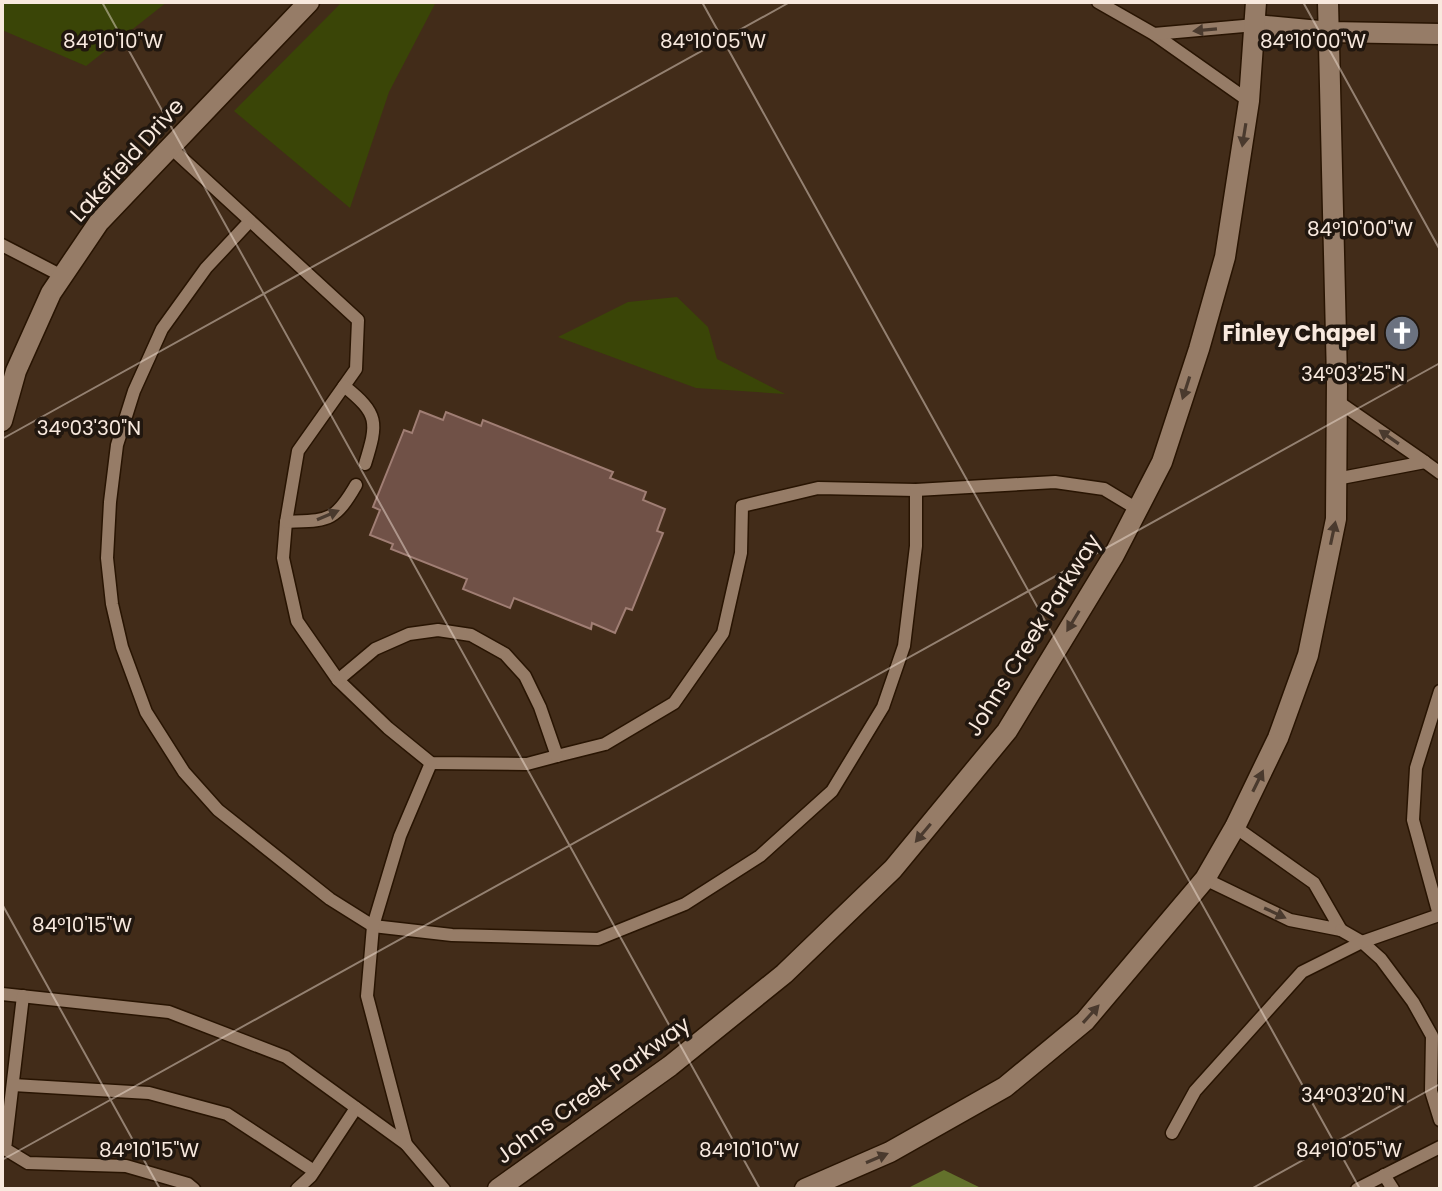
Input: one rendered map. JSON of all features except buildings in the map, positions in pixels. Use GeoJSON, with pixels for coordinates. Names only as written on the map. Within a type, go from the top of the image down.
{"type":"FeatureCollection","features":[{"type":"Feature","properties":{"kind":"street","name":"Lakefield Drive"},"geometry":{"type":"LineString","coordinates":[[2,421],[16,371],[51,293],[99,222],[309,2]]}},
{"type":"Feature","properties":{"kind":"street","name":"Johns Creek Parkway"},"geometry":{"type":"LineString","coordinates":[[498,1189],[670,1066],[784,974],[893,869],[1007,731],[1114,555],[1162,462],[1225,257],[1249,101],[1256,2]]}},
{"type":"Feature","properties":{"kind":"street"},"geometry":{"type":"LineString","coordinates":[[805,1189],[890,1152],[1005,1087],[1085,1021],[1205,879],[1235,827],[1278,738],[1308,655],[1336,519],[1337,401],[1328,2]]}},
{"type":"Feature","properties":{"kind":"street"},"geometry":{"type":"LineString","coordinates":[[1255,25],[1330,32],[1440,34]]}},
{"type":"Feature","properties":{"kind":"lane"},"geometry":{"type":"LineString","coordinates":[[1098,2],[1154,34],[1249,101]]}},
{"type":"Feature","properties":{"kind":"lane"},"geometry":{"type":"LineString","coordinates":[[1154,34],[1255,25]]}},
{"type":"Feature","properties":{"kind":"lane"},"geometry":{"type":"LineString","coordinates":[[170,147],[358,320],[356,369],[298,451],[283,558],[297,621],[338,680],[388,728],[431,763],[527,764],[605,744],[674,703],[723,633],[741,553],[742,506],[818,488],[916,490],[1055,482],[1104,489],[1137,509]]}},
{"type":"Feature","properties":{"kind":"lane"},"geometry":{"type":"LineString","coordinates":[[249,222],[206,268],[162,329],[134,391],[117,445],[110,502],[107,558],[112,604],[122,647],[146,712],[184,772],[218,810],[330,899],[373,926],[452,935],[598,939],[685,904],[760,856],[832,791],[883,707],[904,646],[916,546],[916,490]]}},
{"type":"Feature","properties":{"kind":"lane"},"geometry":{"type":"LineString","coordinates":[[2,245],[62,276]]}},
{"type":"Feature","properties":{"kind":"lane"},"geometry":{"type":"LineString","coordinates":[[344,386],[364,402],[373,418],[372,439],[365,464]]}},
{"type":"Feature","properties":{"kind":"lane"},"geometry":{"type":"LineString","coordinates":[[1337,401],[1440,473]]}},
{"type":"Feature","properties":{"kind":"lane"},"geometry":{"type":"LineString","coordinates":[[1336,479],[1425,462]]}},
{"type":"Feature","properties":{"kind":"lane"},"geometry":{"type":"LineString","coordinates":[[286,522],[325,519],[339,512],[356,485]]}},
{"type":"Feature","properties":{"kind":"lane"},"geometry":{"type":"LineString","coordinates":[[338,680],[375,649],[409,634],[438,630],[471,635],[505,654],[525,676],[540,707],[557,756]]}},
{"type":"Feature","properties":{"kind":"lane"},"geometry":{"type":"LineString","coordinates":[[1172,1133],[1195,1091],[1302,972],[1362,942],[1439,915],[1413,820],[1416,768],[1440,691]]}},
{"type":"Feature","properties":{"kind":"lane"},"geometry":{"type":"LineString","coordinates":[[406,1144],[367,996],[373,926],[400,836],[431,763]]}},
{"type":"Feature","properties":{"kind":"lane"},"geometry":{"type":"LineString","coordinates":[[1235,827],[1314,883],[1341,930]]}},
{"type":"Feature","properties":{"kind":"lane"},"geometry":{"type":"LineString","coordinates":[[1205,879],[1290,920],[1341,930],[1362,942],[1381,959],[1413,1002],[1432,1036],[1431,1091],[1440,1120]]}},
{"type":"Feature","properties":{"kind":"lane"},"geometry":{"type":"LineString","coordinates":[[2,994],[169,1012],[286,1057],[406,1144],[444,1189]]}},
{"type":"Feature","properties":{"kind":"lane"},"geometry":{"type":"LineString","coordinates":[[23,996],[5,1149],[28,1163],[126,1166],[188,1184],[194,1189]]}},
{"type":"Feature","properties":{"kind":"lane"},"geometry":{"type":"LineString","coordinates":[[13,1085],[149,1093],[227,1114],[314,1171]]}},
{"type":"Feature","properties":{"kind":"lane"},"geometry":{"type":"LineString","coordinates":[[297,1189],[314,1171],[356,1108]]}},
{"type":"Feature","properties":{"kind":"lane"},"geometry":{"type":"LineString","coordinates":[[1357,1189],[1440,1147]]}},
{"type":"Feature","properties":{"kind":"lane"},"geometry":{"type":"LineString","coordinates":[[1384,1175],[1393,1189]]}},
{"type":"Feature","properties":{"kind":"green space"},"geometry":{"type":"Polygon","coordinates":[[[2,2],[167,2],[86,66],[2,30],[2,2]]]}},
{"type":"Feature","properties":{"kind":"green space"},"geometry":{"type":"Polygon","coordinates":[[[342,2],[436,2],[389,92],[350,208],[234,111],[342,2]]]}},
{"type":"Feature","properties":{"kind":"green space"},"geometry":{"type":"Polygon","coordinates":[[[677,297],[708,327],[717,359],[785,394],[696,388],[558,337],[628,302],[677,297]]]}},
{"type":"Feature","properties":{"kind":"green space"},"geometry":{"type":"Polygon","coordinates":[[[944,1170],[983,1189],[906,1189],[944,1170]]]}},
{"type":"Feature","properties":{"kind":"place","name":"Finley Chapel"},"geometry":{"type":"Point","coordinates":[1402,333]}}]}
